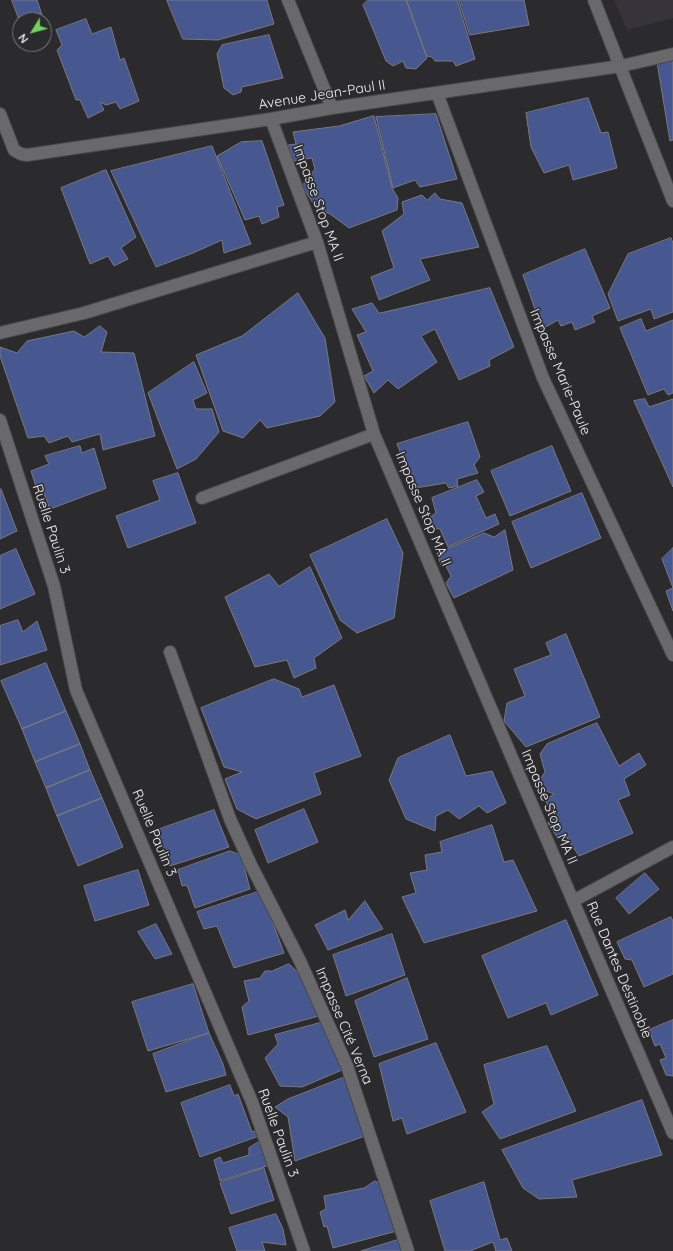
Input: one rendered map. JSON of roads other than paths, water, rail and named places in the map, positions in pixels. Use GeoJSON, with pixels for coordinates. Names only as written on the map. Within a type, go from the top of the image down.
{"type":"FeatureCollection","features":[{"type":"Feature","properties":{"kind":"street"},"geometry":{"type":"LineString","coordinates":[[288,0],[332,108]]}},
{"type":"Feature","properties":{"kind":"street"},"geometry":{"type":"LineString","coordinates":[[594,0],[673,201]]}},
{"type":"Feature","properties":{"kind":"street","name":"Avenue Jean-Paul II"},"geometry":{"type":"LineString","coordinates":[[0,114],[14,150],[21,154],[27,155],[271,119],[332,108],[621,66],[673,54]]}},
{"type":"Feature","properties":{"kind":"street","name":"Impasse Marie-Paule"},"geometry":{"type":"LineString","coordinates":[[437,93],[543,378],[673,656]]}},
{"type":"Feature","properties":{"kind":"street","name":"Impasse Stop MA II"},"geometry":{"type":"LineString","coordinates":[[271,119],[317,242],[374,434],[573,901]]}},
{"type":"Feature","properties":{"kind":"street"},"geometry":{"type":"LineString","coordinates":[[0,333],[84,313],[317,242]]}},
{"type":"Feature","properties":{"kind":"street","name":"Ruelle Paulin 3"},"geometry":{"type":"LineString","coordinates":[[0,420],[54,586],[76,690],[252,1102],[304,1251]]}},
{"type":"Feature","properties":{"kind":"street"},"geometry":{"type":"LineString","coordinates":[[202,498],[374,434]]}},
{"type":"Feature","properties":{"kind":"street","name":"Impasse Cité Verna"},"geometry":{"type":"LineString","coordinates":[[170,652],[230,819],[251,865],[300,961],[347,1066],[408,1251]]}},
{"type":"Feature","properties":{"kind":"street","name":"Rue Dantes Déstinoble"},"geometry":{"type":"LineString","coordinates":[[673,847],[573,901],[673,1133]]}}]}
